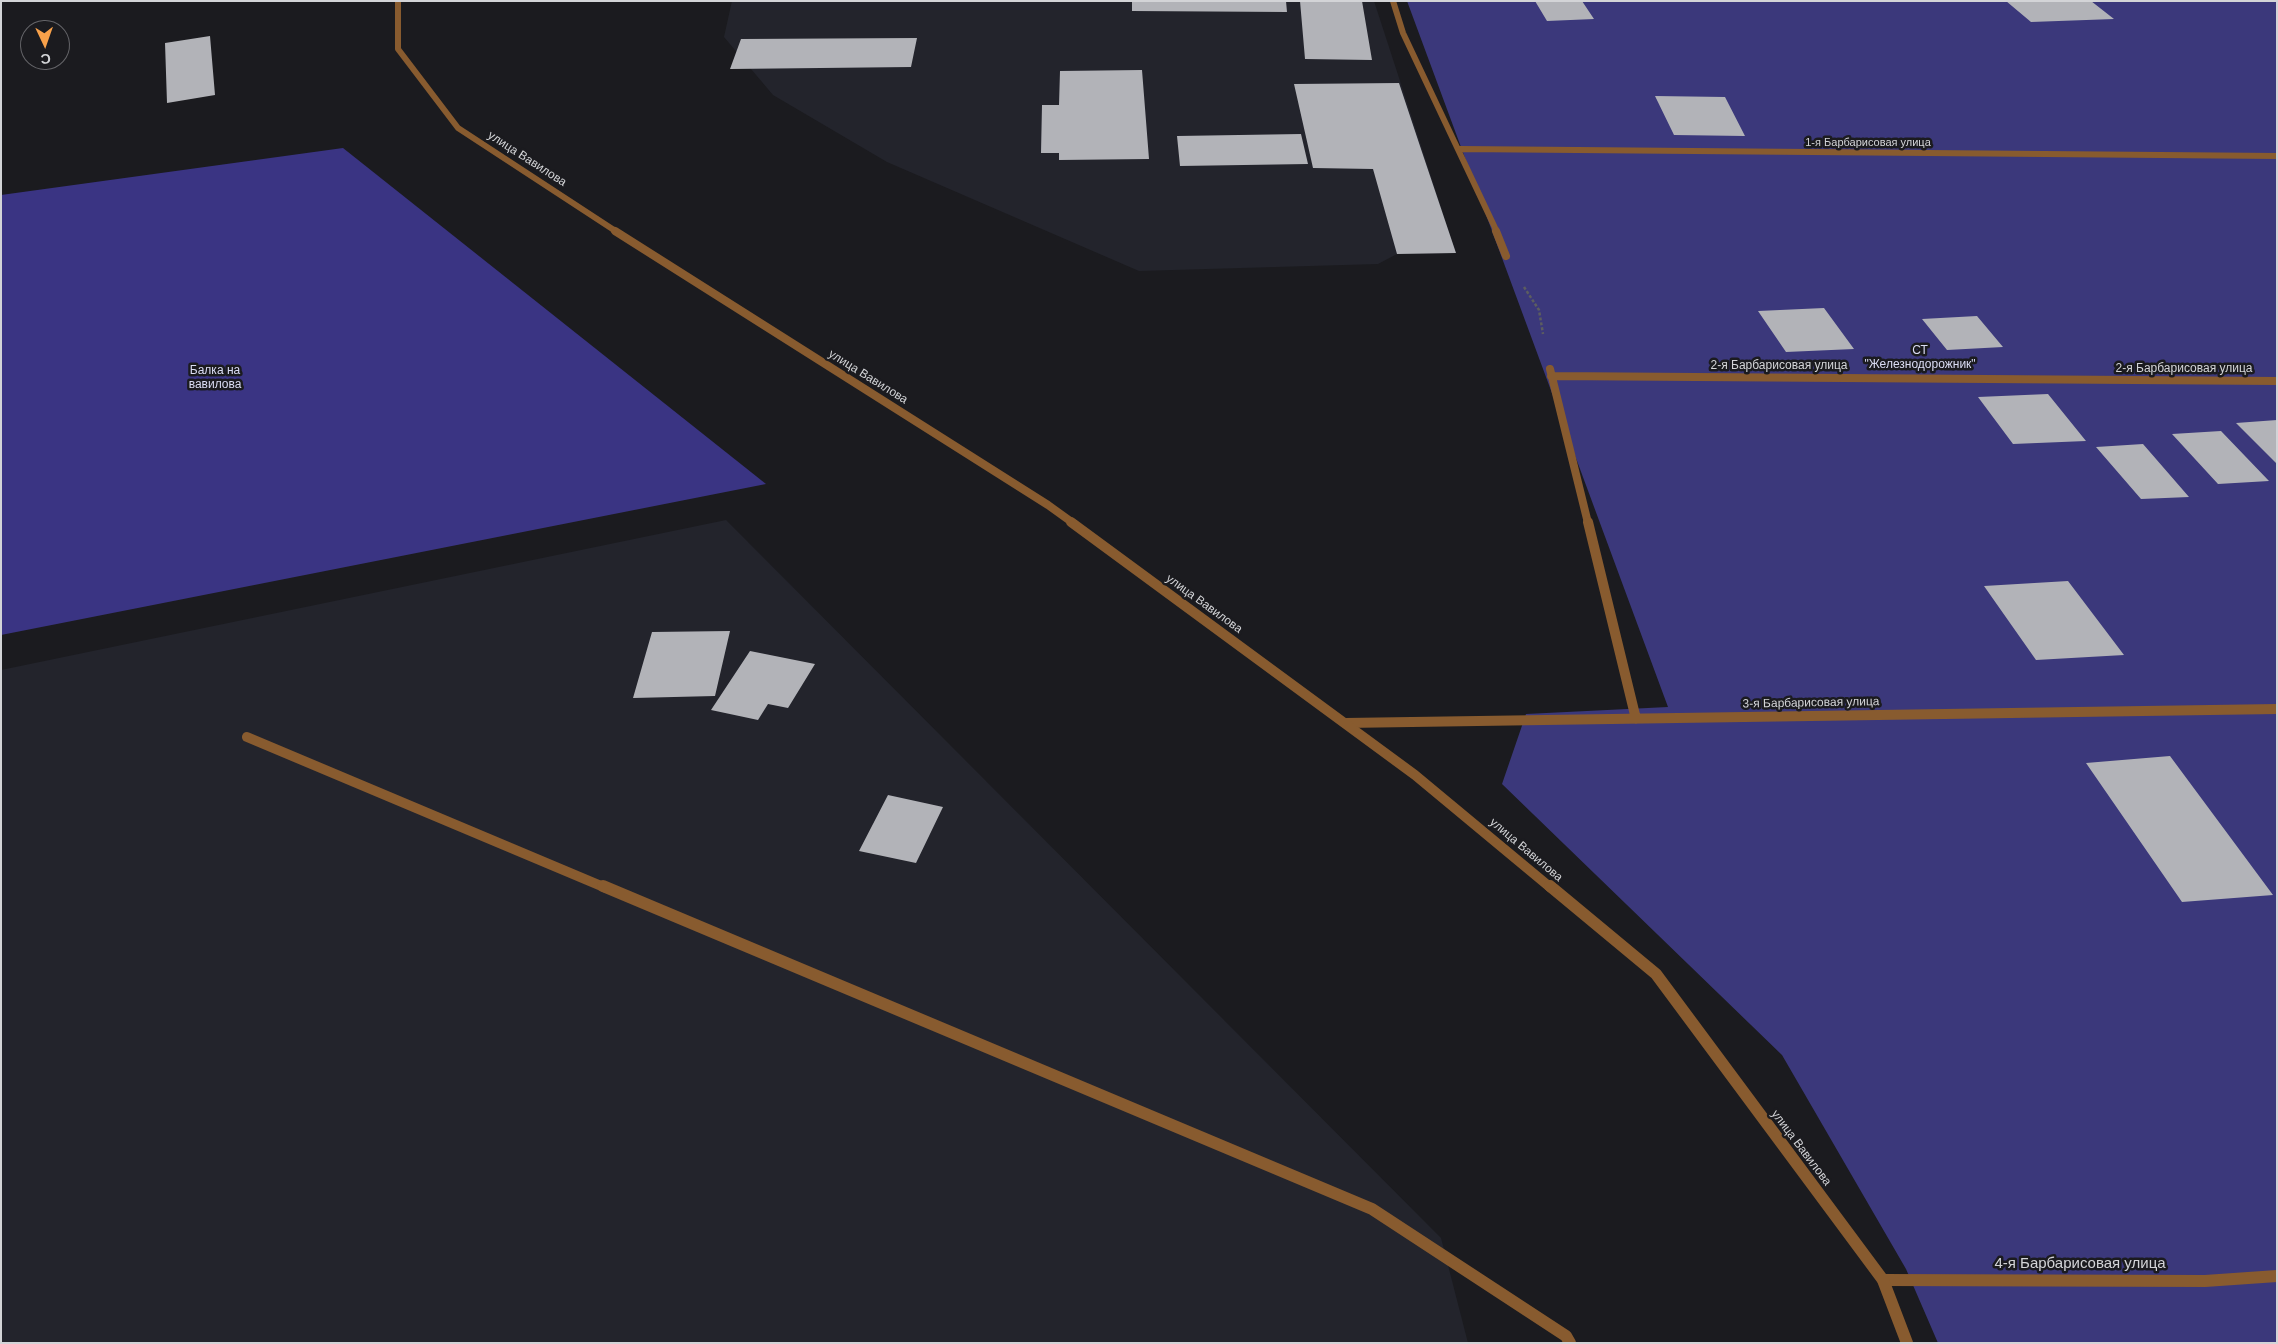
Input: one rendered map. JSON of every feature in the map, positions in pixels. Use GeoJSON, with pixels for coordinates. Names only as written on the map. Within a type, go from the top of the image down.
{"type":"FeatureCollection","features":[{"type":"Feature","properties":{"kind":"street","name":"улица Вавилова"},"geometry":{"type":"LineString","coordinates":[[398,1],[398,49],[458,128],[616,232],[1048,505],[1415,775],[1656,974],[1883,1280],[1907,1343]]}},
{"type":"Feature","properties":{"kind":"street"},"geometry":{"type":"LineString","coordinates":[[1393,1],[1403,33],[1460,149],[1489,212],[1506,256]]}},
{"type":"Feature","properties":{"kind":"street","name":"1-я Барбарисовая улица"},"geometry":{"type":"LineString","coordinates":[[1460,149],[2277,156]]}},
{"type":"Feature","properties":{"kind":"street","name":"2-я Барбарисовая улица"},"geometry":{"type":"LineString","coordinates":[[1636,719],[1550,372],[2277,381]]}},
{"type":"Feature","properties":{"kind":"street","name":"3-я Барбарисовая улица"},"geometry":{"type":"LineString","coordinates":[[1345,723],[2277,709]]}},
{"type":"Feature","properties":{"kind":"street"},"geometry":{"type":"LineString","coordinates":[[247,737],[1372,1209],[1566,1336],[1570,1343]]}},
{"type":"Feature","properties":{"kind":"street","name":"4-я Барбарисовая улица"},"geometry":{"type":"LineString","coordinates":[[1883,1280],[2205,1281],[2277,1276]]}},
{"type":"Feature","properties":{"kind":"shaded area"},"geometry":{"type":"Polygon","coordinates":[[[732,1],[1374,1],[1456,253],[1397,254],[1378,264],[1139,271],[887,162],[773,95],[724,37],[732,1]]]}},
{"type":"Feature","properties":{"kind":"shaded area"},"geometry":{"type":"Polygon","coordinates":[[[726,520],[1441,1238],[1468,1343],[1,1343],[1,670],[726,520]]]}},
{"type":"Feature","properties":{"kind":"green space","name":"СТ \"Железнодорожник\""},"geometry":{"type":"Polygon","coordinates":[[[1407,1],[2277,1],[2277,1343],[1938,1343],[1906,1269],[1782,1055],[1502,784],[1526,714],[1668,707],[1407,1]]]}},
{"type":"Feature","properties":{"kind":"green space","name":"Балка на вавилова"},"geometry":{"type":"Polygon","coordinates":[[[343,148],[766,484],[1,635],[1,195],[343,148]]]}},
{"type":"Feature","properties":{"kind":"building"},"geometry":{"type":"Polygon","coordinates":[[[1132,1],[1286,1],[1287,12],[1132,11],[1132,1]]]}},
{"type":"Feature","properties":{"kind":"building"},"geometry":{"type":"Polygon","coordinates":[[[1300,1],[1362,1],[1372,60],[1305,59],[1300,1]]]}},
{"type":"Feature","properties":{"kind":"building"},"geometry":{"type":"Polygon","coordinates":[[[1535,1],[1582,1],[1594,19],[1547,21],[1535,1]]]}},
{"type":"Feature","properties":{"kind":"building"},"geometry":{"type":"Polygon","coordinates":[[[2006,1],[2091,1],[2114,19],[2031,22],[2006,1]]]}},
{"type":"Feature","properties":{"kind":"building"},"geometry":{"type":"Polygon","coordinates":[[[210,36],[215,95],[167,103],[165,43],[210,36]]]}},
{"type":"Feature","properties":{"kind":"building"},"geometry":{"type":"Polygon","coordinates":[[[917,38],[911,67],[730,69],[741,39],[917,38]]]}},
{"type":"Feature","properties":{"kind":"building"},"geometry":{"type":"Polygon","coordinates":[[[1142,70],[1149,159],[1059,160],[1059,153],[1041,153],[1042,105],[1059,105],[1060,71],[1142,70]]]}},
{"type":"Feature","properties":{"kind":"building"},"geometry":{"type":"Polygon","coordinates":[[[1399,83],[1456,253],[1397,254],[1373,169],[1313,168],[1294,84],[1399,83]]]}},
{"type":"Feature","properties":{"kind":"building"},"geometry":{"type":"Polygon","coordinates":[[[1655,96],[1725,97],[1745,136],[1674,135],[1655,96]]]}},
{"type":"Feature","properties":{"kind":"building"},"geometry":{"type":"Polygon","coordinates":[[[1301,134],[1308,164],[1180,166],[1177,136],[1301,134]]]}},
{"type":"Feature","properties":{"kind":"building"},"geometry":{"type":"Polygon","coordinates":[[[1824,308],[1854,349],[1786,352],[1758,311],[1824,308]]]}},
{"type":"Feature","properties":{"kind":"building"},"geometry":{"type":"Polygon","coordinates":[[[1977,316],[2003,347],[1947,350],[1922,319],[1977,316]]]}},
{"type":"Feature","properties":{"kind":"building"},"geometry":{"type":"Polygon","coordinates":[[[2048,394],[2086,441],[2013,444],[1978,397],[2048,394]]]}},
{"type":"Feature","properties":{"kind":"building"},"geometry":{"type":"Polygon","coordinates":[[[2277,420],[2277,464],[2236,423],[2277,420]]]}},
{"type":"Feature","properties":{"kind":"building"},"geometry":{"type":"Polygon","coordinates":[[[2221,431],[2269,481],[2218,484],[2172,434],[2221,431]]]}},
{"type":"Feature","properties":{"kind":"building"},"geometry":{"type":"Polygon","coordinates":[[[2143,444],[2189,497],[2141,499],[2096,447],[2143,444]]]}},
{"type":"Feature","properties":{"kind":"building"},"geometry":{"type":"Polygon","coordinates":[[[2068,581],[2124,655],[2036,660],[1984,586],[2068,581]]]}},
{"type":"Feature","properties":{"kind":"building"},"geometry":{"type":"Polygon","coordinates":[[[730,631],[715,696],[633,698],[652,632],[730,631]]]}},
{"type":"Feature","properties":{"kind":"building"},"geometry":{"type":"Polygon","coordinates":[[[750,651],[815,664],[788,708],[768,704],[758,720],[711,710],[750,651]]]}},
{"type":"Feature","properties":{"kind":"building"},"geometry":{"type":"Polygon","coordinates":[[[2170,756],[2273,895],[2182,902],[2086,763],[2170,756]]]}},
{"type":"Feature","properties":{"kind":"building"},"geometry":{"type":"Polygon","coordinates":[[[888,795],[943,807],[916,863],[859,851],[888,795]]]}}]}
